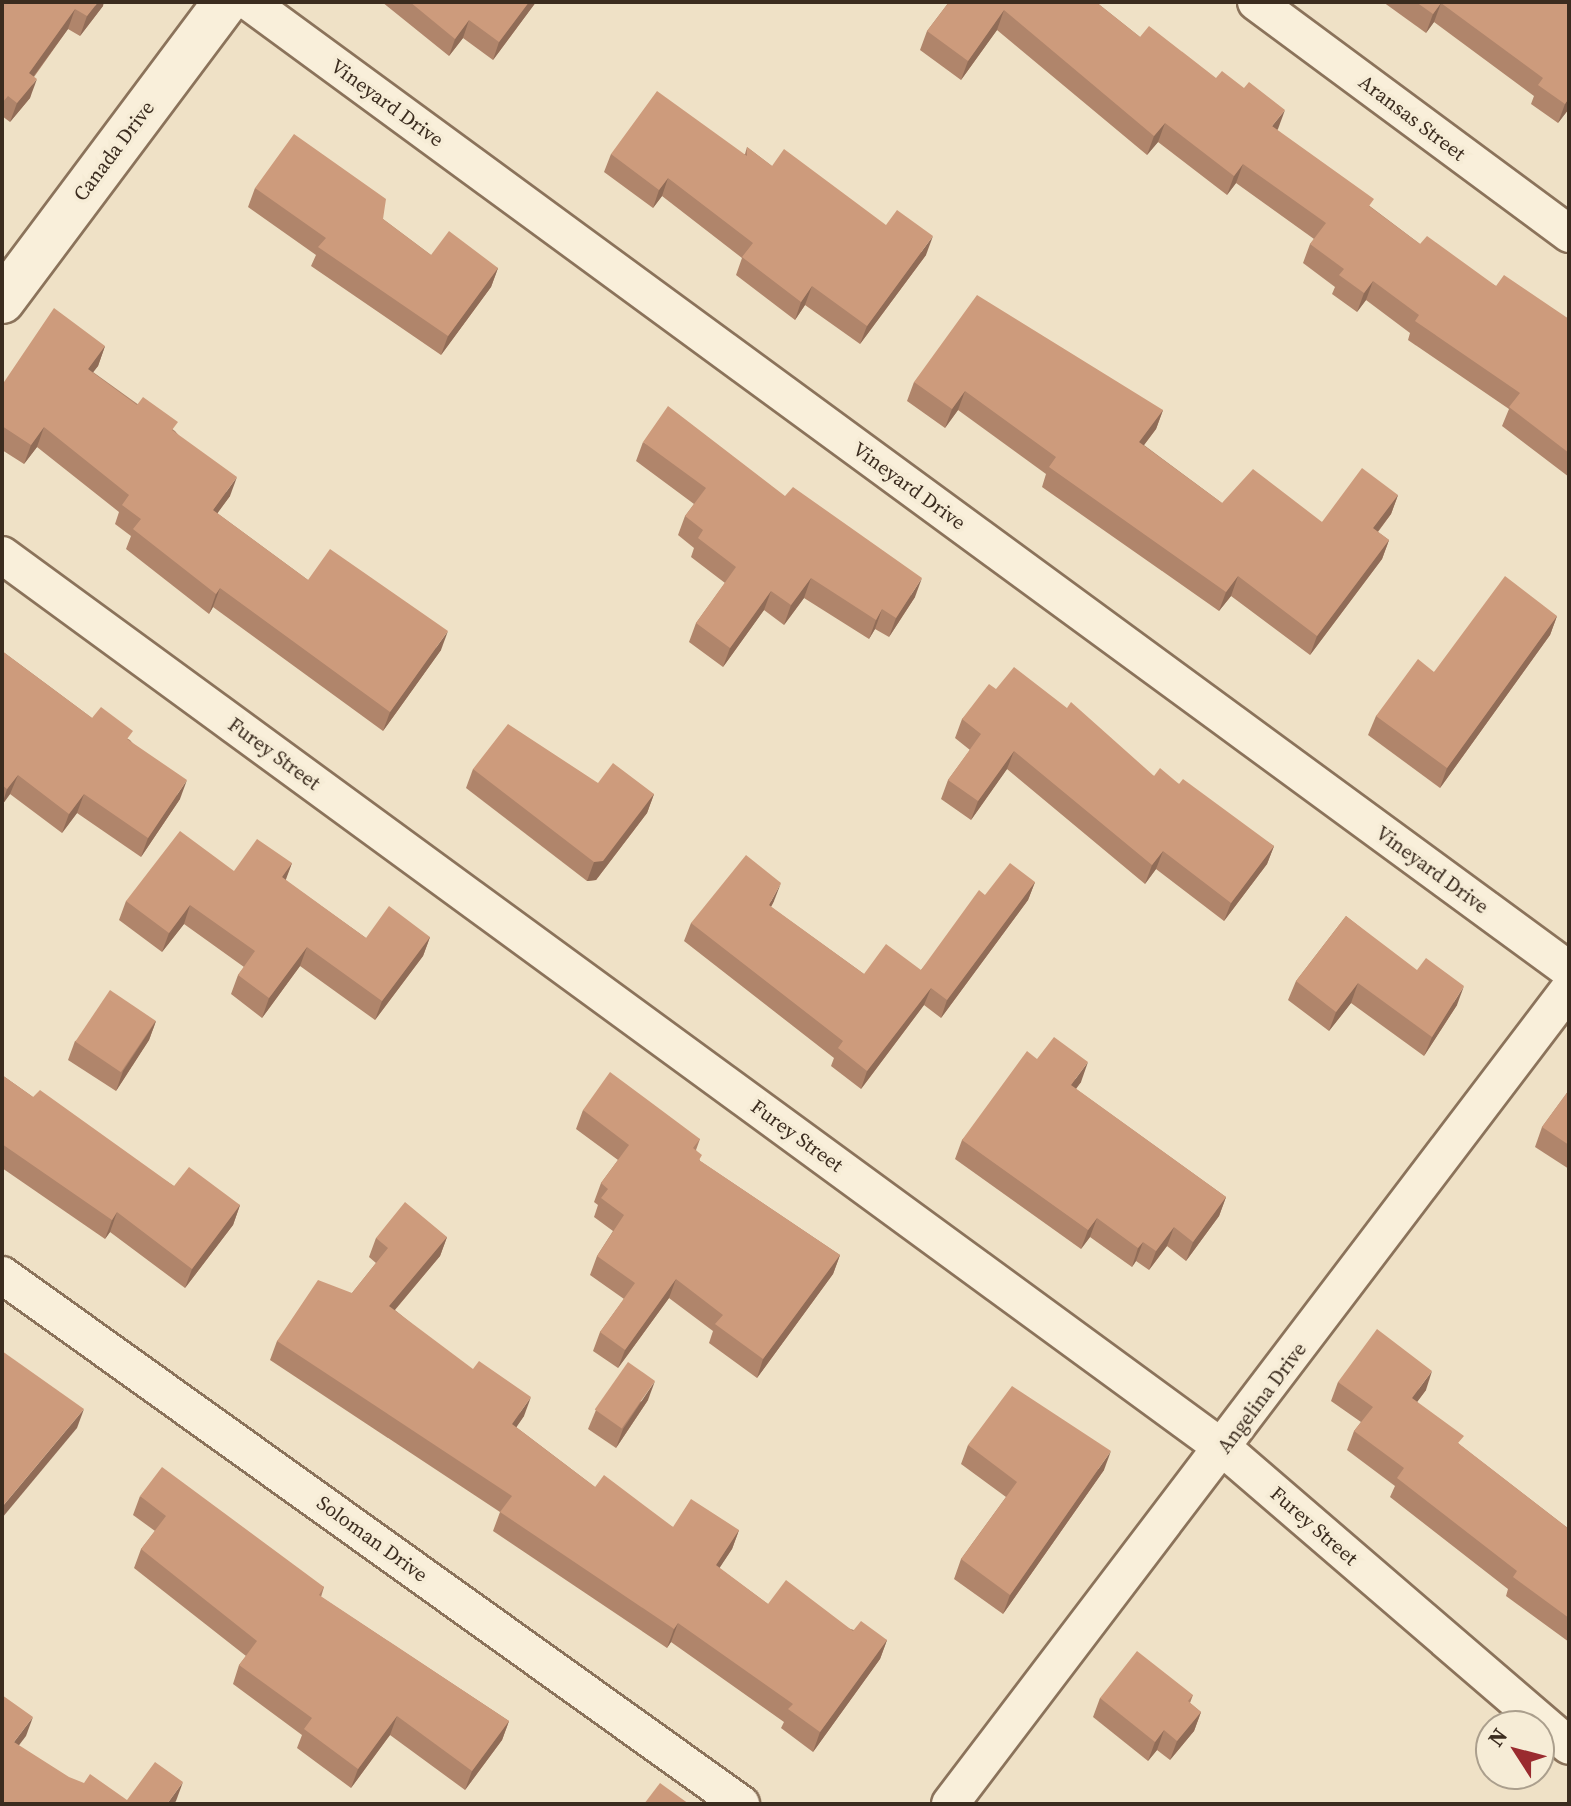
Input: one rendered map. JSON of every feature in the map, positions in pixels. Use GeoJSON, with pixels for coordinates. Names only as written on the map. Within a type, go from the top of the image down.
{"type":"FeatureCollection","features":[{"type":"Feature","properties":{"kind":"street","name":"Canada Drive"},"geometry":{"type":"LineString","coordinates":[[2,301],[226,2]]}},
{"type":"Feature","properties":{"kind":"street","name":"Vineyard Drive"},"geometry":{"type":"LineString","coordinates":[[249,2],[1569,970]]}},
{"type":"Feature","properties":{"kind":"street","name":"Aransas Street"},"geometry":{"type":"LineString","coordinates":[[1256,2],[1569,234]]}},
{"type":"Feature","properties":{"kind":"street","name":"Furey Street"},"geometry":{"type":"LineString","coordinates":[[2,555],[1224,1449],[1569,1746]]}},
{"type":"Feature","properties":{"kind":"street","name":"Angelina Drive"},"geometry":{"type":"LineString","coordinates":[[950,1804],[1224,1449],[1569,989]]}},
{"type":"Feature","properties":{"kind":"street","name":"Soloman Drive"},"geometry":{"type":"LineString","coordinates":[[2,1275],[741,1804]]}},
{"type":"Feature","properties":{"kind":"building"},"geometry":{"type":"Polygon","coordinates":[[[2,2],[98,2],[87,16],[75,9],[29,73],[37,79],[17,103],[8,96],[2,103],[2,2]]]}},
{"type":"Feature","properties":{"kind":"building"},"geometry":{"type":"Polygon","coordinates":[[[410,2],[529,2],[499,42],[469,20],[455,39],[410,2]]]}},
{"type":"Feature","properties":{"kind":"building"},"geometry":{"type":"Polygon","coordinates":[[[949,2],[1096,2],[1140,37],[1149,26],[1216,78],[1222,71],[1244,88],[1249,82],[1285,110],[1272,126],[1374,199],[1369,206],[1420,244],[1427,236],[1496,286],[1504,275],[1569,319],[1569,453],[1509,407],[1520,393],[1415,321],[1419,315],[1373,281],[1364,293],[1339,275],[1344,269],[1310,244],[1326,223],[1243,164],[1234,176],[1165,123],[1154,136],[1004,10],[968,61],[927,31],[949,2]]]}},
{"type":"Feature","properties":{"kind":"building"},"geometry":{"type":"Polygon","coordinates":[[[1416,2],[1569,2],[1569,98],[1565,104],[1538,85],[1543,78],[1441,3],[1433,14],[1416,2]]]}},
{"type":"Feature","properties":{"kind":"building"},"geometry":{"type":"Polygon","coordinates":[[[657,91],[747,156],[747,147],[772,166],[784,149],[886,225],[897,210],[933,236],[867,326],[812,286],[801,302],[742,257],[753,243],[668,178],[659,190],[611,154],[657,91]]]}},
{"type":"Feature","properties":{"kind":"building"},"geometry":{"type":"Polygon","coordinates":[[[294,134],[386,199],[383,219],[431,255],[449,231],[498,268],[448,336],[318,247],[326,238],[255,188],[294,134]]]}},
{"type":"Feature","properties":{"kind":"building"},"geometry":{"type":"Polygon","coordinates":[[[977,295],[1163,410],[1139,442],[1222,503],[1253,469],[1322,522],[1362,468],[1398,495],[1373,528],[1389,540],[1317,636],[1238,576],[1226,592],[1049,467],[1056,457],[965,391],[952,409],[914,382],[977,295]]]}},
{"type":"Feature","properties":{"kind":"building"},"geometry":{"type":"Polygon","coordinates":[[[54,308],[105,346],[88,369],[137,405],[143,397],[178,422],[172,430],[237,477],[213,510],[308,580],[330,549],[448,631],[390,712],[220,588],[216,594],[133,529],[141,519],[122,505],[129,495],[44,427],[31,445],[2,426],[2,385],[54,308]]]}},
{"type":"Feature","properties":{"kind":"building"},"geometry":{"type":"Polygon","coordinates":[[[668,406],[785,496],[793,487],[922,578],[896,618],[882,609],[876,620],[811,578],[791,605],[771,591],[730,648],[696,623],[736,567],[698,538],[703,530],[685,516],[706,488],[643,442],[668,406]]]}},
{"type":"Feature","properties":{"kind":"building"},"geometry":{"type":"Polygon","coordinates":[[[1505,576],[1557,616],[1447,768],[1376,716],[1418,659],[1434,672],[1505,576]]]}},
{"type":"Feature","properties":{"kind":"building"},"geometry":{"type":"Polygon","coordinates":[[[2,651],[92,718],[101,707],[133,731],[127,739],[187,780],[148,838],[84,794],[69,814],[18,775],[7,789],[2,785],[2,651]]]}},
{"type":"Feature","properties":{"kind":"building"},"geometry":{"type":"Polygon","coordinates":[[[1014,667],[1067,708],[1071,702],[1154,776],[1160,768],[1179,784],[1183,779],[1274,846],[1231,903],[1163,851],[1152,865],[1014,751],[978,801],[948,780],[981,734],[962,719],[989,684],[996,689],[1014,667]]]}},
{"type":"Feature","properties":{"kind":"building"},"geometry":{"type":"Polygon","coordinates":[[[508,724],[598,783],[613,763],[654,794],[603,861],[594,862],[473,769],[508,724]]]}},
{"type":"Feature","properties":{"kind":"building"},"geometry":{"type":"Polygon","coordinates":[[[180,831],[234,871],[257,839],[292,863],[282,877],[366,938],[389,906],[430,937],[382,1001],[307,947],[269,998],[238,975],[255,951],[190,905],[169,933],[126,901],[180,831]]]}},
{"type":"Feature","properties":{"kind":"building"},"geometry":{"type":"Polygon","coordinates":[[[746,855],[781,883],[769,905],[864,974],[886,944],[921,970],[979,890],[985,895],[1010,863],[1035,882],[947,1000],[931,988],[867,1071],[838,1048],[843,1041],[691,923],[746,855]]]}},
{"type":"Feature","properties":{"kind":"building"},"geometry":{"type":"Polygon","coordinates":[[[1346,916],[1417,970],[1426,958],[1464,986],[1432,1037],[1358,983],[1336,1012],[1296,981],[1346,916]]]}},
{"type":"Feature","properties":{"kind":"building"},"geometry":{"type":"Polygon","coordinates":[[[110,990],[156,1021],[121,1072],[75,1041],[110,990]]]}},
{"type":"Feature","properties":{"kind":"building"},"geometry":{"type":"Polygon","coordinates":[[[1054,1037],[1088,1062],[1071,1085],[1226,1197],[1193,1242],[1174,1227],[1156,1251],[1143,1242],[1138,1248],[1097,1218],[1088,1230],[962,1140],[1027,1051],[1037,1059],[1054,1037]]]}},
{"type":"Feature","properties":{"kind":"building"},"geometry":{"type":"Polygon","coordinates":[[[610,1072],[700,1139],[693,1148],[702,1155],[699,1160],[840,1255],[763,1359],[715,1324],[723,1315],[676,1279],[625,1350],[600,1332],[635,1283],[597,1256],[624,1215],[601,1198],[608,1189],[601,1183],[629,1145],[583,1110],[610,1072]]]}},
{"type":"Feature","properties":{"kind":"building"},"geometry":{"type":"Polygon","coordinates":[[[2,1075],[33,1097],[40,1090],[174,1186],[189,1167],[240,1205],[192,1269],[117,1212],[112,1220],[2,1144],[2,1075]]]}},
{"type":"Feature","properties":{"kind":"building"},"geometry":{"type":"Polygon","coordinates":[[[1569,1090],[1569,1145],[1542,1127],[1569,1090]]]}},
{"type":"Feature","properties":{"kind":"building"},"geometry":{"type":"Polygon","coordinates":[[[405,1202],[447,1237],[389,1306],[473,1369],[479,1361],[531,1397],[512,1424],[595,1487],[604,1475],[673,1527],[691,1499],[739,1530],[716,1565],[768,1604],[786,1580],[853,1631],[861,1621],[887,1640],[820,1732],[788,1709],[793,1704],[678,1623],[674,1629],[500,1512],[512,1496],[277,1341],[318,1280],[352,1293],[388,1248],[376,1238],[405,1202]]]}},
{"type":"Feature","properties":{"kind":"building"},"geometry":{"type":"Polygon","coordinates":[[[1377,1329],[1432,1371],[1412,1398],[1464,1436],[1458,1443],[1569,1529],[1569,1618],[1513,1577],[1517,1571],[1397,1478],[1404,1468],[1354,1431],[1373,1407],[1338,1382],[1377,1329]]]}},
{"type":"Feature","properties":{"kind":"building"},"geometry":{"type":"Polygon","coordinates":[[[2,1351],[84,1409],[2,1507],[2,1351]]]}},
{"type":"Feature","properties":{"kind":"building"},"geometry":{"type":"Polygon","coordinates":[[[628,1362],[655,1381],[622,1428],[595,1410],[628,1362]]]}},
{"type":"Feature","properties":{"kind":"building"},"geometry":{"type":"Polygon","coordinates":[[[1012,1386],[1111,1451],[1010,1595],[961,1559],[1017,1482],[968,1445],[1012,1386]]]}},
{"type":"Feature","properties":{"kind":"building"},"geometry":{"type":"Polygon","coordinates":[[[162,1467],[324,1587],[319,1595],[509,1721],[472,1771],[397,1716],[358,1769],[304,1729],[312,1718],[239,1665],[257,1641],[141,1549],[166,1516],[140,1496],[162,1467]]]}},
{"type":"Feature","properties":{"kind":"building"},"geometry":{"type":"Polygon","coordinates":[[[1137,1651],[1193,1695],[1188,1701],[1201,1712],[1177,1741],[1164,1730],[1155,1742],[1100,1698],[1137,1651]]]}},
{"type":"Feature","properties":{"kind":"building"},"geometry":{"type":"Polygon","coordinates":[[[2,1695],[33,1717],[14,1742],[69,1777],[84,1783],[90,1774],[127,1800],[155,1762],[183,1782],[167,1804],[2,1804],[2,1695]]]}},
{"type":"Feature","properties":{"kind":"building"},"geometry":{"type":"Polygon","coordinates":[[[660,1783],[689,1804],[644,1804],[660,1783]]]}}]}
